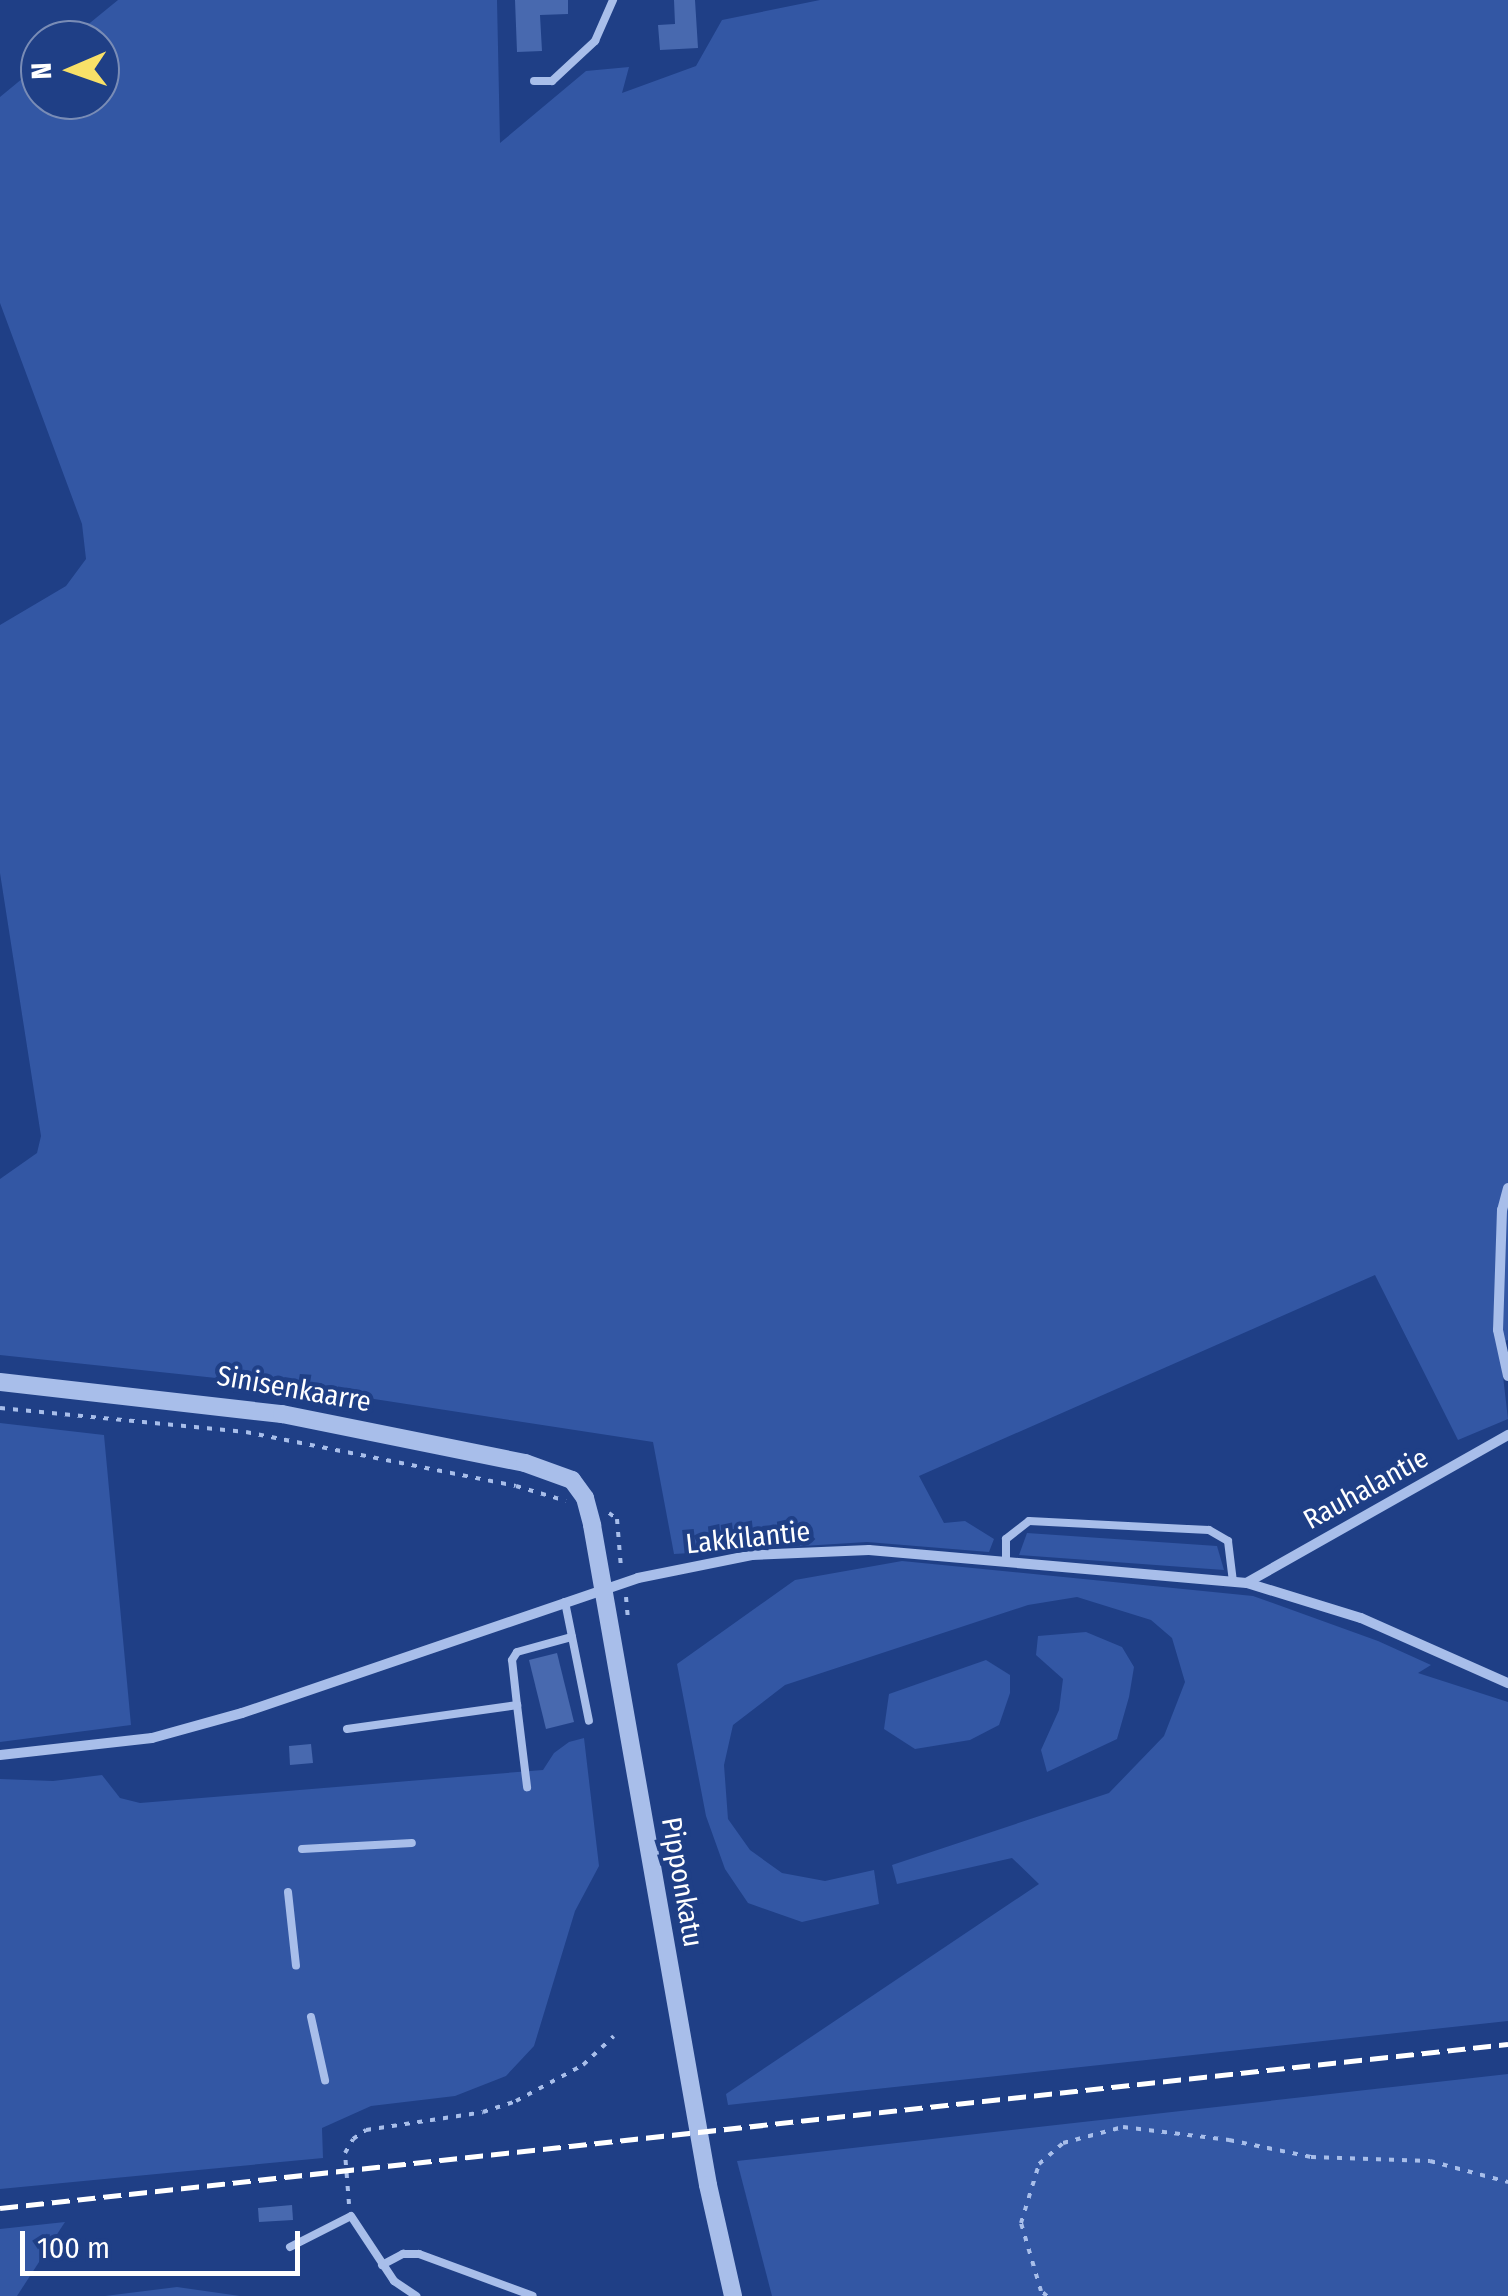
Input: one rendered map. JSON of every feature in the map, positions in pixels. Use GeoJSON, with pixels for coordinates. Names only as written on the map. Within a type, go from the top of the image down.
{"type":"FeatureCollection","features":[{"type":"Feature","properties":{"kind":"street"},"geometry":{"type":"LineString","coordinates":[[1508,1188],[1502,1210],[1498,1330],[1508,1376]]}},
{"type":"Feature","properties":{"kind":"street","name":"Sinisenkaarre"},"geometry":{"type":"LineString","coordinates":[[0,1382],[206,1402],[282,1414],[524,1462],[572,1480]]}},
{"type":"Feature","properties":{"kind":"street","name":"Rauhalantie"},"geometry":{"type":"LineString","coordinates":[[1247,1583],[1508,1435]]}},
{"type":"Feature","properties":{"kind":"street","name":"Pipponkatu"},"geometry":{"type":"LineString","coordinates":[[572,1480],[588,1508],[604,1589],[708,2185],[733,2296]]}},
{"type":"Feature","properties":{"kind":"street","name":"Lakkilantie"},"geometry":{"type":"LineString","coordinates":[[0,1755],[152,1738],[242,1713],[604,1589],[686,1566],[752,1556],[868,1550],[1247,1583],[1361,1618],[1508,1682]]}},
{"type":"Feature","properties":{"kind":"lane"},"geometry":{"type":"LineString","coordinates":[[534,80],[552,81],[595,41],[613,0]]}},
{"type":"Feature","properties":{"kind":"lane"},"geometry":{"type":"LineString","coordinates":[[1006,1562],[1006,1539],[1029,1521],[1208,1530],[1228,1541],[1233,1582]]}},
{"type":"Feature","properties":{"kind":"lane"},"geometry":{"type":"LineString","coordinates":[[565,1602],[589,1721]]}},
{"type":"Feature","properties":{"kind":"lane"},"geometry":{"type":"LineString","coordinates":[[527,1787],[512,1660],[517,1652],[572,1637]]}},
{"type":"Feature","properties":{"kind":"lane"},"geometry":{"type":"LineString","coordinates":[[347,1730],[517,1705]]}},
{"type":"Feature","properties":{"kind":"lane"},"geometry":{"type":"LineString","coordinates":[[302,1849],[412,1843]]}},
{"type":"Feature","properties":{"kind":"lane"},"geometry":{"type":"LineString","coordinates":[[288,1892],[296,1966]]}},
{"type":"Feature","properties":{"kind":"lane"},"geometry":{"type":"LineString","coordinates":[[311,2016],[326,2080]]}},
{"type":"Feature","properties":{"kind":"lane"},"geometry":{"type":"LineString","coordinates":[[290,2248],[351,2216],[394,2281],[416,2296]]}},
{"type":"Feature","properties":{"kind":"lane"},"geometry":{"type":"LineString","coordinates":[[382,2265],[403,2254],[420,2254],[533,2296]]}},
{"type":"Feature","properties":{"kind":"path"},"geometry":{"type":"LineString","coordinates":[[351,2216],[345,2153],[353,2138],[384,2124],[483,2112],[516,2101],[584,2064],[614,2036]]}},
{"type":"Feature","properties":{"kind":"path"},"geometry":{"type":"LineString","coordinates":[[1048,2296],[1042,2291],[1021,2224],[1040,2164],[1063,2143],[1124,2127],[1229,2140],[1311,2157],[1430,2161],[1508,2182]]}},
{"type":"Feature","properties":{"kind":"shaded area"},"geometry":{"type":"Polygon","coordinates":[[[118,0],[497,0],[500,143],[586,71],[629,67],[622,93],[696,66],[722,20],[820,0],[1508,0],[1508,1340],[1499,1342],[1508,1419],[1458,1440],[1375,1275],[919,1476],[944,1523],[965,1521],[994,1539],[989,1552],[867,1542],[674,1554],[653,1442],[290,1386],[0,1355],[0,1179],[37,1153],[41,1136],[0,873],[0,625],[66,586],[86,559],[82,524],[0,303],[0,97],[20,80],[20,120],[120,120],[120,20],[94,20],[118,0]]]}},
{"type":"Feature","properties":{"kind":"shaded area"},"geometry":{"type":"Polygon","coordinates":[[[0,1423],[104,1435],[131,1725],[0,1742],[0,1423]]]}},
{"type":"Feature","properties":{"kind":"shaded area"},"geometry":{"type":"Polygon","coordinates":[[[1027,1533],[1217,1546],[1224,1570],[1019,1555],[1027,1533]]]}},
{"type":"Feature","properties":{"kind":"shaded area"},"geometry":{"type":"Polygon","coordinates":[[[902,1561],[1253,1596],[1378,1641],[1431,1665],[1418,1673],[1508,1702],[1508,2021],[728,2105],[726,2094],[1039,1884],[1012,1858],[897,1884],[892,1865],[1109,1793],[1164,1736],[1185,1682],[1172,1638],[1151,1620],[1077,1597],[1028,1605],[785,1685],[733,1725],[724,1765],[728,1819],[750,1850],[782,1873],[825,1881],[874,1870],[879,1904],[802,1922],[748,1903],[725,1869],[706,1816],[677,1664],[795,1580],[902,1561]]]}},
{"type":"Feature","properties":{"kind":"shaded area"},"geometry":{"type":"Polygon","coordinates":[[[1086,1632],[1122,1647],[1134,1667],[1129,1697],[1117,1739],[1047,1772],[1041,1750],[1059,1710],[1063,1679],[1036,1655],[1038,1636],[1086,1632]]]}},
{"type":"Feature","properties":{"kind":"shaded area"},"geometry":{"type":"Polygon","coordinates":[[[986,1660],[1010,1675],[1010,1693],[999,1725],[970,1740],[915,1749],[884,1729],[889,1694],[986,1660]]]}},
{"type":"Feature","properties":{"kind":"shaded area"},"geometry":{"type":"Polygon","coordinates":[[[584,1738],[599,1866],[575,1911],[534,2046],[506,2076],[455,2096],[371,2106],[322,2128],[323,2158],[0,2189],[0,1779],[53,1781],[102,1775],[120,1798],[140,1803],[543,1770],[554,1753],[569,1742],[584,1738]]]}},
{"type":"Feature","properties":{"kind":"shaded area"},"geometry":{"type":"Polygon","coordinates":[[[1508,2074],[1508,2296],[772,2296],[737,2161],[1508,2074]]]}},
{"type":"Feature","properties":{"kind":"shaded area"},"geometry":{"type":"Polygon","coordinates":[[[65,2222],[17,2296],[0,2296],[0,2229],[65,2222]]]}},
{"type":"Feature","properties":{"kind":"shaded area"},"geometry":{"type":"Polygon","coordinates":[[[177,2287],[240,2296],[105,2296],[177,2287]]]}},
{"type":"Feature","properties":{"kind":"building"},"geometry":{"type":"Polygon","coordinates":[[[515,0],[568,0],[568,14],[540,15],[542,51],[517,52],[515,0]]]}},
{"type":"Feature","properties":{"kind":"building"},"geometry":{"type":"Polygon","coordinates":[[[674,0],[695,0],[698,48],[660,50],[658,25],[675,24],[674,0]]]}},
{"type":"Feature","properties":{"kind":"building"},"geometry":{"type":"Polygon","coordinates":[[[557,1653],[574,1722],[546,1729],[529,1660],[557,1653]]]}},
{"type":"Feature","properties":{"kind":"building"},"geometry":{"type":"Polygon","coordinates":[[[311,1744],[313,1763],[290,1765],[289,1746],[311,1744]]]}},
{"type":"Feature","properties":{"kind":"building"},"geometry":{"type":"Polygon","coordinates":[[[292,2205],[293,2220],[259,2222],[258,2208],[292,2205]]]}},
{"type":"Feature","properties":{"kind":"railway"},"geometry":{"type":"LineString","coordinates":[[0,2208],[1508,2044]]}}]}
